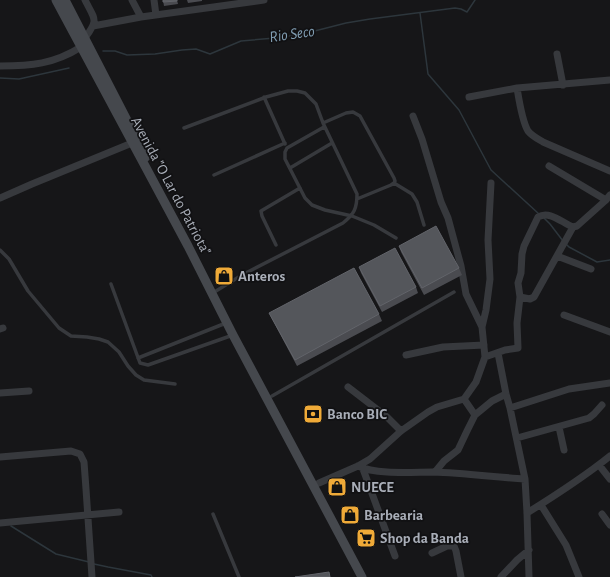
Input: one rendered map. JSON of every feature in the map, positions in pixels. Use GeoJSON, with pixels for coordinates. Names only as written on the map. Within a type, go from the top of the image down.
{"type":"FeatureCollection","features":[{"type":"Feature","properties":{"kind":"main road","name":"Avenida \"O Lar do Patriota\""},"geometry":{"type":"LineString","coordinates":[[56,0],[94,63],[369,577]]}},
{"type":"Feature","properties":{"kind":"main road","name":"Avenida \"O Lar do Patriota\""},"geometry":{"type":"LineString","coordinates":[[65,0],[85,38],[85,49]]}},
{"type":"Feature","properties":{"kind":"main road","name":"Avenida \"O Lar do Patriota\""},"geometry":{"type":"LineString","coordinates":[[94,63],[132,143],[188,246],[233,335],[362,577]]}},
{"type":"Feature","properties":{"kind":"street"},"geometry":{"type":"LineString","coordinates":[[85,0],[94,18],[93,26],[85,38]]}},
{"type":"Feature","properties":{"kind":"street"},"geometry":{"type":"LineString","coordinates":[[132,0],[141,17]]}},
{"type":"Feature","properties":{"kind":"street"},"geometry":{"type":"LineString","coordinates":[[154,0],[156,15]]}},
{"type":"Feature","properties":{"kind":"street"},"geometry":{"type":"LineString","coordinates":[[93,26],[214,3],[264,0]]}},
{"type":"Feature","properties":{"kind":"street"},"geometry":{"type":"LineString","coordinates":[[0,66],[36,64],[60,58],[85,49]]}},
{"type":"Feature","properties":{"kind":"street"},"geometry":{"type":"LineString","coordinates":[[557,54],[563,84]]}},
{"type":"Feature","properties":{"kind":"street"},"geometry":{"type":"LineString","coordinates":[[469,97],[517,88],[610,80]]}},
{"type":"Feature","properties":{"kind":"street"},"geometry":{"type":"LineString","coordinates":[[517,88],[524,122],[528,131],[543,142],[610,170]]}},
{"type":"Feature","properties":{"kind":"street"},"geometry":{"type":"LineString","coordinates":[[319,483],[360,467],[401,431],[428,412],[438,407],[464,399],[476,382],[485,357],[482,327],[466,294],[448,218],[441,202],[422,139],[413,116]]}},
{"type":"Feature","properties":{"kind":"street"},"geometry":{"type":"LineString","coordinates":[[0,198],[132,143]]}},
{"type":"Feature","properties":{"kind":"street"},"geometry":{"type":"LineString","coordinates":[[520,297],[530,299],[534,297],[573,227],[577,226],[608,198],[549,166]]}},
{"type":"Feature","properties":{"kind":"street"},"geometry":{"type":"LineString","coordinates":[[482,327],[490,279],[488,240],[491,183]]}},
{"type":"Feature","properties":{"kind":"street"},"geometry":{"type":"LineString","coordinates":[[485,357],[505,350],[518,348],[517,323],[520,297],[518,283],[522,254],[524,246],[538,217],[540,215],[549,215],[573,227]]}},
{"type":"Feature","properties":{"kind":"street"},"geometry":{"type":"LineString","coordinates":[[557,256],[591,269]]}},
{"type":"Feature","properties":{"kind":"street"},"geometry":{"type":"LineString","coordinates":[[564,315],[610,332]]}},
{"type":"Feature","properties":{"kind":"street"},"geometry":{"type":"LineString","coordinates":[[406,355],[443,347],[484,345]]}},
{"type":"Feature","properties":{"kind":"street"},"geometry":{"type":"LineString","coordinates":[[498,352],[525,479],[528,513],[529,577]]}},
{"type":"Feature","properties":{"kind":"street"},"geometry":{"type":"LineString","coordinates":[[510,408],[569,389],[610,383]]}},
{"type":"Feature","properties":{"kind":"street"},"geometry":{"type":"LineString","coordinates":[[348,387],[387,417],[401,431]]}},
{"type":"Feature","properties":{"kind":"street"},"geometry":{"type":"LineString","coordinates":[[0,393],[29,391]]}},
{"type":"Feature","properties":{"kind":"street"},"geometry":{"type":"LineString","coordinates":[[435,472],[444,461],[458,450],[475,415],[492,401],[506,394]]}},
{"type":"Feature","properties":{"kind":"street"},"geometry":{"type":"LineString","coordinates":[[464,399],[475,415]]}},
{"type":"Feature","properties":{"kind":"street"},"geometry":{"type":"LineString","coordinates":[[517,438],[589,418],[602,405]]}},
{"type":"Feature","properties":{"kind":"street"},"geometry":{"type":"LineString","coordinates":[[559,427],[564,450]]}},
{"type":"Feature","properties":{"kind":"street"},"geometry":{"type":"LineString","coordinates":[[0,458],[71,451],[80,454],[84,462],[92,577],[87,577]]}},
{"type":"Feature","properties":{"kind":"street"},"geometry":{"type":"LineString","coordinates":[[528,513],[557,495],[610,456]]}},
{"type":"Feature","properties":{"kind":"street"},"geometry":{"type":"LineString","coordinates":[[599,465],[610,479]]}},
{"type":"Feature","properties":{"kind":"street"},"geometry":{"type":"LineString","coordinates":[[360,467],[380,472],[435,472],[525,479]]}},
{"type":"Feature","properties":{"kind":"street"},"geometry":{"type":"LineString","coordinates":[[360,467],[395,556]]}},
{"type":"Feature","properties":{"kind":"street"},"geometry":{"type":"LineString","coordinates":[[540,505],[566,544],[579,577]]}},
{"type":"Feature","properties":{"kind":"street"},"geometry":{"type":"LineString","coordinates":[[0,523],[119,512]]}},
{"type":"Feature","properties":{"kind":"street"},"geometry":{"type":"LineString","coordinates":[[602,514],[610,526]]}},
{"type":"Feature","properties":{"kind":"street"},"geometry":{"type":"LineString","coordinates":[[432,552],[447,546],[454,546],[462,577]]}},
{"type":"Feature","properties":{"kind":"street"},"geometry":{"type":"LineString","coordinates":[[502,577],[517,560],[529,550]]}},
{"type":"Feature","properties":{"kind":"lane"},"geometry":{"type":"LineString","coordinates":[[184,128],[264,97],[288,91],[305,93],[316,104],[332,143],[357,194],[357,203],[352,216],[343,223],[242,275],[216,291]]}},
{"type":"Feature","properties":{"kind":"lane"},"geometry":{"type":"LineString","coordinates":[[264,97],[287,148]]}},
{"type":"Feature","properties":{"kind":"lane"},"geometry":{"type":"LineString","coordinates":[[394,183],[394,178],[360,116],[353,112],[346,113],[324,125],[287,148],[284,152],[285,159],[305,198],[312,205],[325,210],[352,216],[374,225],[396,238]]}},
{"type":"Feature","properties":{"kind":"lane"},"geometry":{"type":"LineString","coordinates":[[214,175],[284,143]]}},
{"type":"Feature","properties":{"kind":"lane"},"geometry":{"type":"LineString","coordinates":[[290,168],[332,143]]}},
{"type":"Feature","properties":{"kind":"lane"},"geometry":{"type":"LineString","coordinates":[[357,199],[394,183]]}},
{"type":"Feature","properties":{"kind":"lane"},"geometry":{"type":"LineString","coordinates":[[394,183],[412,194],[417,202],[424,225]]}},
{"type":"Feature","properties":{"kind":"lane"},"geometry":{"type":"LineString","coordinates":[[276,245],[261,211],[300,188]]}},
{"type":"Feature","properties":{"kind":"lane"},"geometry":{"type":"LineString","coordinates":[[0,250],[9,259],[28,291],[59,328],[71,336],[99,339],[108,342],[119,352],[136,375],[144,380],[175,384]]}},
{"type":"Feature","properties":{"kind":"lane"},"geometry":{"type":"LineString","coordinates":[[111,284],[140,363],[148,365],[233,335]]}},
{"type":"Feature","properties":{"kind":"lane"},"geometry":{"type":"LineString","coordinates":[[272,396],[454,292]]}},
{"type":"Feature","properties":{"kind":"lane"},"geometry":{"type":"LineString","coordinates":[[138,358],[227,323]]}},
{"type":"Feature","properties":{"kind":"lane"},"geometry":{"type":"LineString","coordinates":[[213,514],[239,577]]}},
{"type":"Feature","properties":{"kind":"building"},"geometry":{"type":"Polygon","coordinates":[[[163,0],[177,0],[177,1],[163,2],[163,0]]]}},
{"type":"Feature","properties":{"kind":"building"},"geometry":{"type":"Polygon","coordinates":[[[436,226],[459,268],[422,288],[399,246],[436,226]]]}},
{"type":"Feature","properties":{"kind":"building"},"geometry":{"type":"Polygon","coordinates":[[[395,248],[416,287],[380,306],[359,267],[395,248]]]}},
{"type":"Feature","properties":{"kind":"building"},"geometry":{"type":"Polygon","coordinates":[[[354,268],[379,314],[295,360],[269,313],[354,268]]]}},
{"type":"Feature","properties":{"kind":"building"},"geometry":{"type":"Polygon","coordinates":[[[329,572],[330,577],[295,577],[329,572]]]}},
{"type":"Feature","properties":{"kind":"waterway","name":"Rio Seco"},"geometry":{"type":"LineString","coordinates":[[103,51],[115,51],[127,55],[155,54],[196,49],[210,54],[241,41],[299,35],[346,23],[370,19],[455,8],[467,12],[475,0]]}},
{"type":"Feature","properties":{"kind":"waterway"},"geometry":{"type":"LineString","coordinates":[[420,13],[428,74],[459,110],[491,170],[539,214]]}},
{"type":"Feature","properties":{"kind":"waterway","name":"Rio Seco"},"geometry":{"type":"LineString","coordinates":[[0,78],[19,79],[69,68]]}},
{"type":"Feature","properties":{"kind":"waterway"},"geometry":{"type":"LineString","coordinates":[[544,218],[563,241]]}},
{"type":"Feature","properties":{"kind":"waterway"},"geometry":{"type":"LineString","coordinates":[[566,244],[597,262],[610,260]]}},
{"type":"Feature","properties":{"kind":"waterway","name":"Rio Seco"},"geometry":{"type":"LineString","coordinates":[[11,526],[56,554],[89,562]]}},
{"type":"Feature","properties":{"kind":"waterway","name":"Rio Seco"},"geometry":{"type":"LineString","coordinates":[[94,564],[151,575],[152,577]]}},
{"type":"Feature","properties":{"kind":"place","name":"Anteros"},"geometry":{"type":"Point","coordinates":[224,276]}},
{"type":"Feature","properties":{"kind":"place","name":"Banco BIC"},"geometry":{"type":"Point","coordinates":[313,414]}},
{"type":"Feature","properties":{"kind":"place","name":"NUECE"},"geometry":{"type":"Point","coordinates":[337,487]}},
{"type":"Feature","properties":{"kind":"place","name":"Barbearia"},"geometry":{"type":"Point","coordinates":[350,515]}},
{"type":"Feature","properties":{"kind":"place","name":"Shop da Banda"},"geometry":{"type":"Point","coordinates":[366,538]}}]}
